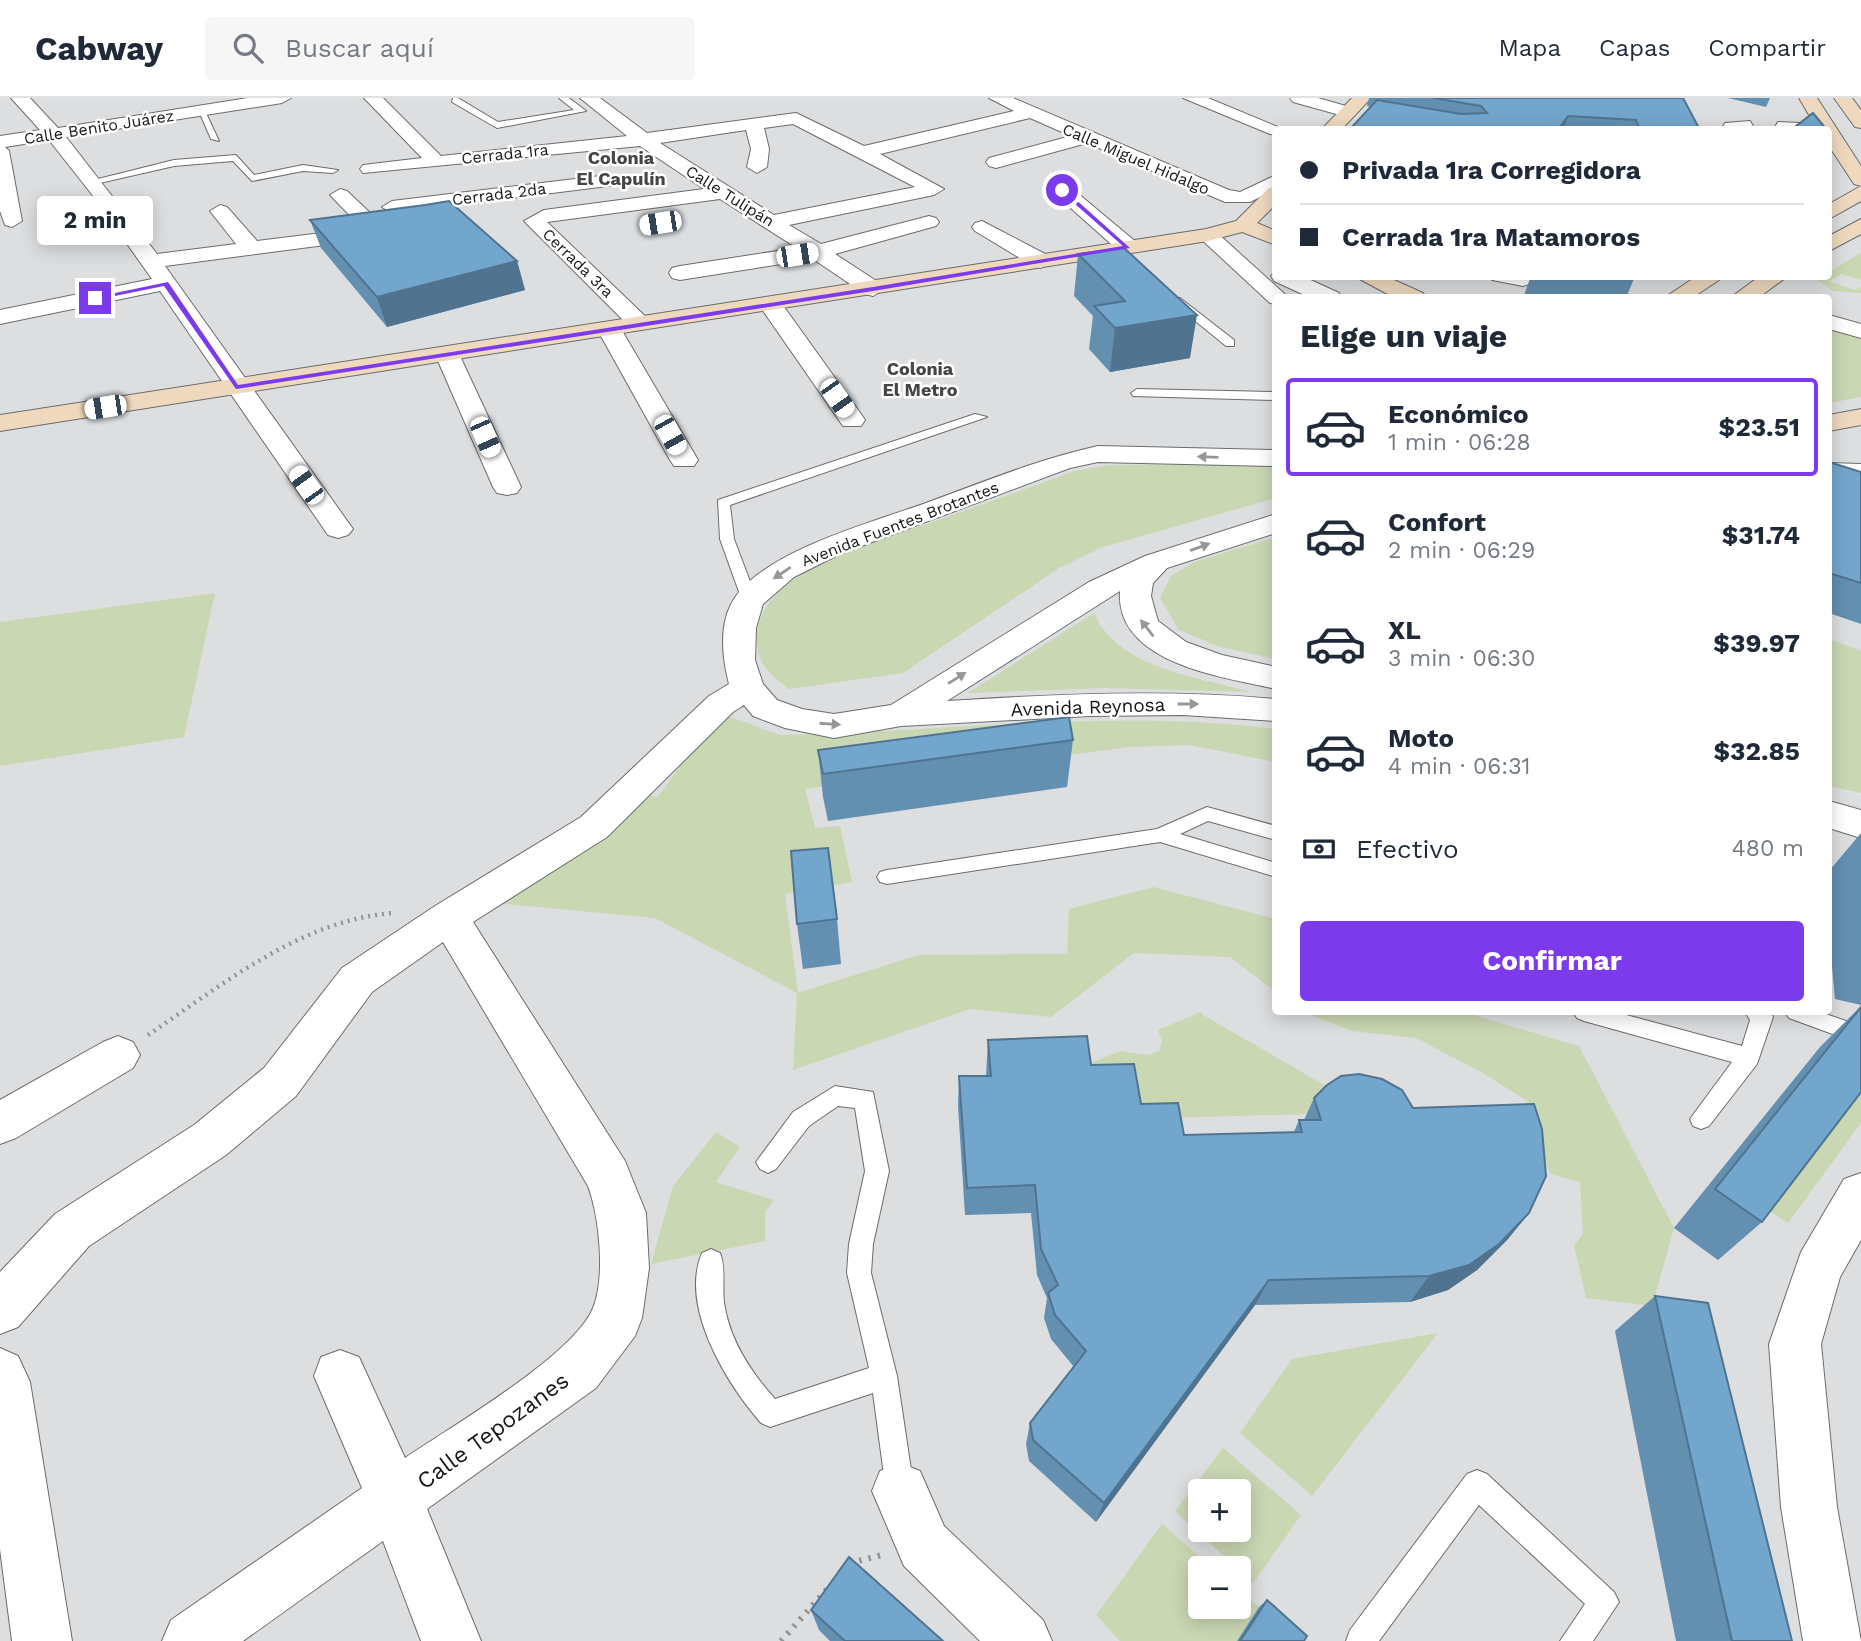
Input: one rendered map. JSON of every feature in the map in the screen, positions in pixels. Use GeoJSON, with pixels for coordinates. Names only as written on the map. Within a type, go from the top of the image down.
{"type":"FeatureCollection","features":[{"type":"Feature","properties":{"kind":"street"},"geometry":{"type":"LineString","coordinates":[[20,98],[56,134],[150,261],[338,529]]}},
{"type":"Feature","properties":{"kind":"street","name":"Calle Benito Juárez"},"geometry":{"type":"LineString","coordinates":[[0,142],[282,98]]}},
{"type":"Feature","properties":{"kind":"street"},"geometry":{"type":"LineString","coordinates":[[373,98],[436,160]]}},
{"type":"Feature","properties":{"kind":"street","name":"Calle Tulipán"},"geometry":{"type":"LineString","coordinates":[[589,98],[640,140],[820,251],[873,289]]}},
{"type":"Feature","properties":{"kind":"street","name":"Calle Miguel Hidalgo"},"geometry":{"type":"LineString","coordinates":[[998,98],[1085,138],[1234,198],[1251,194],[1272,183]]}},
{"type":"Feature","properties":{"kind":"street"},"geometry":{"type":"LineString","coordinates":[[1192,98],[1272,128]]}},
{"type":"Feature","properties":{"kind":"street"},"geometry":{"type":"LineString","coordinates":[[1299,98],[1356,108]]}},
{"type":"Feature","properties":{"kind":"street"},"geometry":{"type":"LineString","coordinates":[[1808,98],[1825,126]]}},
{"type":"Feature","properties":{"kind":"street"},"geometry":{"type":"LineString","coordinates":[[1843,98],[1861,123]]}},
{"type":"Feature","properties":{"kind":"street"},"geometry":{"type":"LineString","coordinates":[[1334,126],[1356,108]]}},
{"type":"Feature","properties":{"kind":"street"},"geometry":{"type":"LineString","coordinates":[[862,152],[1029,113]]}},
{"type":"Feature","properties":{"kind":"street","name":"Cerrada 1ra"},"geometry":{"type":"LineString","coordinates":[[370,169],[640,140],[754,124],[777,129],[796,118],[862,152]]}},
{"type":"Feature","properties":{"kind":"street"},"geometry":{"type":"LineString","coordinates":[[754,124],[760,149],[757,167]]}},
{"type":"Feature","properties":{"kind":"street"},"geometry":{"type":"LineString","coordinates":[[1832,137],[1861,180]]}},
{"type":"Feature","properties":{"kind":"street"},"geometry":{"type":"LineString","coordinates":[[996,162],[1085,138]]}},
{"type":"Feature","properties":{"kind":"street"},"geometry":{"type":"LineString","coordinates":[[0,151],[12,221]]}},
{"type":"Feature","properties":{"kind":"street"},"geometry":{"type":"LineString","coordinates":[[772,222],[934,189],[862,152]]}},
{"type":"Feature","properties":{"kind":"street"},"geometry":{"type":"LineString","coordinates":[[663,174],[690,171]]}},
{"type":"Feature","properties":{"kind":"street","name":"Cerrada 2da"},"geometry":{"type":"LineString","coordinates":[[392,208],[622,179]]}},
{"type":"Feature","properties":{"kind":"street"},"geometry":{"type":"LineString","coordinates":[[1062,190],[1122,251]]}},
{"type":"Feature","properties":{"kind":"street","name":"Cerrada 3ra"},"geometry":{"type":"LineString","coordinates":[[640,324],[534,221],[544,216],[726,192]]}},
{"type":"Feature","properties":{"kind":"street"},"geometry":{"type":"LineString","coordinates":[[1832,211],[1861,192]]}},
{"type":"Feature","properties":{"kind":"street"},"geometry":{"type":"LineString","coordinates":[[340,195],[379,232]]}},
{"type":"Feature","properties":{"kind":"street"},"geometry":{"type":"LineString","coordinates":[[0,423],[1041,261],[1122,251],[1208,235],[1243,225],[1272,196]]}},
{"type":"Feature","properties":{"kind":"street"},"geometry":{"type":"LineString","coordinates":[[714,215],[752,209]]}},
{"type":"Feature","properties":{"kind":"street"},"geometry":{"type":"LineString","coordinates":[[220,211],[251,248]]}},
{"type":"Feature","properties":{"kind":"street"},"geometry":{"type":"LineString","coordinates":[[680,273],[820,251],[929,222]]}},
{"type":"Feature","properties":{"kind":"street"},"geometry":{"type":"LineString","coordinates":[[1243,225],[1272,237]]}},
{"type":"Feature","properties":{"kind":"street"},"geometry":{"type":"LineString","coordinates":[[1832,243],[1861,225]]}},
{"type":"Feature","properties":{"kind":"street"},"geometry":{"type":"LineString","coordinates":[[982,227],[1041,261]]}},
{"type":"Feature","properties":{"kind":"street"},"geometry":{"type":"LineString","coordinates":[[150,261],[407,228]]}},
{"type":"Feature","properties":{"kind":"street"},"geometry":{"type":"LineString","coordinates":[[1208,235],[1274,294]]}},
{"type":"Feature","properties":{"kind":"street"},"geometry":{"type":"LineString","coordinates":[[1233,256],[1272,272]]}},
{"type":"Feature","properties":{"kind":"street"},"geometry":{"type":"LineString","coordinates":[[1291,280],[1322,294]]}},
{"type":"Feature","properties":{"kind":"street"},"geometry":{"type":"LineString","coordinates":[[1374,280],[1406,294]]}},
{"type":"Feature","properties":{"kind":"street"},"geometry":{"type":"LineString","coordinates":[[1682,294],[1707,280]]}},
{"type":"Feature","properties":{"kind":"street"},"geometry":{"type":"LineString","coordinates":[[1747,294],[1770,280]]}},
{"type":"Feature","properties":{"kind":"street"},"geometry":{"type":"LineString","coordinates":[[0,317],[166,283]]}},
{"type":"Feature","properties":{"kind":"street"},"geometry":{"type":"LineString","coordinates":[[771,305],[852,420]]}},
{"type":"Feature","properties":{"kind":"street"},"geometry":{"type":"LineString","coordinates":[[1832,323],[1860,330]]}},
{"type":"Feature","properties":{"kind":"street"},"geometry":{"type":"LineString","coordinates":[[609,329],[684,460]]}},
{"type":"Feature","properties":{"kind":"street"},"geometry":{"type":"LineString","coordinates":[[447,355],[507,487]]}},
{"type":"Feature","properties":{"kind":"street"},"geometry":{"type":"LineString","coordinates":[[1832,422],[1861,417]]}},
{"type":"Feature","properties":{"kind":"street","name":"Avenida Fuentes Brotantes"},"geometry":{"type":"LineString","coordinates":[[749,600],[783,571],[830,548],[1062,462],[1098,454],[1272,458]]}},
{"type":"Feature","properties":{"kind":"street"},"geometry":{"type":"LineString","coordinates":[[749,600],[740,628],[739,660],[747,688],[765,708],[797,720],[834,726],[900,715],[1100,589],[1156,562],[1272,524]]}},
{"type":"Feature","properties":{"kind":"street"},"geometry":{"type":"LineString","coordinates":[[1156,562],[1137,584],[1135,599],[1138,615],[1147,631],[1166,646],[1196,659],[1272,677]]}},
{"type":"Feature","properties":{"kind":"street"},"geometry":{"type":"LineString","coordinates":[[0,1309],[72,1230],[210,1140],[281,1082],[357,980],[449,917],[594,827],[721,704],[747,688]]}},
{"type":"Feature","properties":{"kind":"street","name":"Avenida Reynosa"},"geometry":{"type":"LineString","coordinates":[[900,715],[1117,704],[1224,704],[1272,710]]}},
{"type":"Feature","properties":{"kind":"street"},"geometry":{"type":"LineString","coordinates":[[1832,815],[1861,824]]}},
{"type":"Feature","properties":{"kind":"street"},"geometry":{"type":"LineString","coordinates":[[1832,841],[1861,848]]}},
{"type":"Feature","properties":{"kind":"street","name":"Calle Tepozanes"},"geometry":{"type":"LineString","coordinates":[[192,1641],[396,1501],[578,1370],[617,1318],[624,1268],[622,1213],[608,1175],[449,917]]}},
{"type":"Feature","properties":{"kind":"street"},"geometry":{"type":"LineString","coordinates":[[0,1124],[118,1055]]}},
{"type":"Feature","properties":{"kind":"street"},"geometry":{"type":"LineString","coordinates":[[1833,1641],[1809,1507],[1795,1344],[1818,1269],[1861,1195]]}},
{"type":"Feature","properties":{"kind":"street"},"geometry":{"type":"LineString","coordinates":[[0,1374],[4,1382],[42,1641]]}},
{"type":"Feature","properties":{"kind":"street"},"geometry":{"type":"LineString","coordinates":[[340,1376],[396,1501],[451,1641]]}},
{"type":"Feature","properties":{"kind":"street"},"geometry":{"type":"LineString","coordinates":[[900,1491],[924,1546],[1022,1641]]}},
{"type":"Feature","properties":{"kind":"lane"},"geometry":{"type":"LineString","coordinates":[[455,100],[497,125],[582,111],[563,98]]}},
{"type":"Feature","properties":{"kind":"lane"},"geometry":{"type":"LineString","coordinates":[[201,111],[216,139]]}},
{"type":"Feature","properties":{"kind":"lane"},"geometry":{"type":"LineString","coordinates":[[1727,126],[1750,124]]}},
{"type":"Feature","properties":{"kind":"lane"},"geometry":{"type":"LineString","coordinates":[[1778,125],[1788,126]]}},
{"type":"Feature","properties":{"kind":"lane"},"geometry":{"type":"LineString","coordinates":[[91,182],[174,163],[236,158],[252,178],[303,168],[333,170]]}},
{"type":"Feature","properties":{"kind":"lane"},"geometry":{"type":"LineString","coordinates":[[1498,281],[1531,280]]}},
{"type":"Feature","properties":{"kind":"lane"},"geometry":{"type":"LineString","coordinates":[[1166,292],[1230,344]]}},
{"type":"Feature","properties":{"kind":"lane"},"geometry":{"type":"LineString","coordinates":[[1138,393],[1272,396]]}},
{"type":"Feature","properties":{"kind":"lane"},"geometry":{"type":"LineString","coordinates":[[749,600],[727,540],[723,503],[980,417]]}},
{"type":"Feature","properties":{"kind":"lane"},"geometry":{"type":"LineString","coordinates":[[1832,467],[1861,468]]}},
{"type":"Feature","properties":{"kind":"lane"},"geometry":{"type":"LineString","coordinates":[[887,877],[1160,835],[1207,814],[1272,832]]}},
{"type":"Feature","properties":{"kind":"lane"},"geometry":{"type":"LineString","coordinates":[[1160,835],[1272,869]]}},
{"type":"Feature","properties":{"kind":"lane"},"geometry":{"type":"LineString","coordinates":[[1595,1015],[1749,1057]]}},
{"type":"Feature","properties":{"kind":"lane"},"geometry":{"type":"LineString","coordinates":[[1701,1119],[1749,1057],[1762,1017],[1759,1015]]}},
{"type":"Feature","properties":{"kind":"lane"},"geometry":{"type":"LineString","coordinates":[[1804,1015],[1838,1027]]}},
{"type":"Feature","properties":{"kind":"lane"},"geometry":{"type":"LineString","coordinates":[[768,1162],[801,1119],[835,1097],[865,1099],[877,1171],[861,1244],[859,1273],[884,1376],[900,1491]]}},
{"type":"Feature","properties":{"kind":"lane"},"geometry":{"type":"LineString","coordinates":[[712,1261],[708,1280],[720,1340],[750,1392],[770,1414],[884,1376]]}},
{"type":"Feature","properties":{"kind":"lane"},"geometry":{"type":"LineString","coordinates":[[1361,1641],[1477,1484],[1604,1602],[1575,1641]]}},
{"type":"Feature","properties":{"kind":"path"},"geometry":{"type":"LineString","coordinates":[[118,1055],[217,990],[332,924],[380,912],[449,917]]}},
{"type":"Feature","properties":{"kind":"path"},"geometry":{"type":"LineString","coordinates":[[841,1573],[849,1563],[924,1546]]}},
{"type":"Feature","properties":{"kind":"path"},"geometry":{"type":"LineString","coordinates":[[781,1641],[832,1582]]}},
{"type":"Feature","properties":{"kind":"green space"},"geometry":{"type":"Polygon","coordinates":[[[1861,253],[1861,280],[1841,274],[1832,279],[1832,270],[1861,253]]]}},
{"type":"Feature","properties":{"kind":"green space"},"geometry":{"type":"Polygon","coordinates":[[[1817,280],[1831,280],[1855,290],[1861,287],[1861,293],[1833,291],[1817,280]]]}},
{"type":"Feature","properties":{"kind":"green space"},"geometry":{"type":"Polygon","coordinates":[[[1832,331],[1861,339],[1861,397],[1832,402],[1832,331]]]}},
{"type":"Feature","properties":{"kind":"green space"},"geometry":{"type":"Polygon","coordinates":[[[1272,464],[1272,499],[1103,547],[1059,568],[903,673],[789,689],[764,666],[758,651],[757,633],[765,610],[781,590],[803,573],[859,547],[1074,471],[1109,465],[1272,464]]]}},
{"type":"Feature","properties":{"kind":"green space"},"geometry":{"type":"Polygon","coordinates":[[[1272,538],[1272,658],[1220,647],[1179,630],[1160,598],[1171,576],[1194,562],[1272,538]]]}},
{"type":"Feature","properties":{"kind":"green space"},"geometry":{"type":"Polygon","coordinates":[[[215,593],[184,737],[0,766],[0,622],[215,593]]]}},
{"type":"Feature","properties":{"kind":"green space"},"geometry":{"type":"Polygon","coordinates":[[[1094,613],[1106,632],[1121,647],[1141,659],[1185,675],[1251,692],[1104,688],[968,693],[1094,613]]]}},
{"type":"Feature","properties":{"kind":"green space"},"geometry":{"type":"Polygon","coordinates":[[[1832,640],[1861,651],[1861,793],[1832,787],[1832,640]]]}},
{"type":"Feature","properties":{"kind":"green space"},"geometry":{"type":"Polygon","coordinates":[[[716,716],[733,718],[783,735],[1091,721],[1214,723],[1272,729],[1272,761],[1189,745],[1129,747],[805,789],[815,828],[840,826],[852,882],[785,894],[798,993],[918,955],[1067,954],[1069,909],[1153,887],[1272,918],[1272,989],[1230,957],[1134,953],[1051,1017],[970,1009],[793,1070],[797,993],[655,918],[495,903],[634,792],[658,797],[716,716]]]}},
{"type":"Feature","properties":{"kind":"green space"},"geometry":{"type":"Polygon","coordinates":[[[1201,1012],[1366,1109],[1313,1114],[1166,1118],[1082,1067],[1120,1051],[1148,1055],[1159,1051],[1162,1041],[1158,1030],[1201,1012]]]}},
{"type":"Feature","properties":{"kind":"green space"},"geometry":{"type":"Polygon","coordinates":[[[1310,1015],[1473,1015],[1579,1046],[1674,1228],[1652,1306],[1586,1298],[1574,1245],[1583,1234],[1580,1182],[1550,1174],[1527,1101],[1483,1073],[1416,1038],[1352,1031],[1310,1015]]]}},
{"type":"Feature","properties":{"kind":"green space"},"geometry":{"type":"Polygon","coordinates":[[[1861,1073],[1861,1123],[1788,1223],[1759,1204],[1861,1073]]]}},
{"type":"Feature","properties":{"kind":"green space"},"geometry":{"type":"Polygon","coordinates":[[[716,1132],[740,1147],[716,1182],[774,1200],[765,1213],[765,1241],[651,1264],[673,1186],[716,1132]]]}},
{"type":"Feature","properties":{"kind":"green space"},"geometry":{"type":"Polygon","coordinates":[[[1438,1333],[1312,1496],[1240,1433],[1292,1359],[1438,1333]]]}},
{"type":"Feature","properties":{"kind":"green space"},"geometry":{"type":"Polygon","coordinates":[[[1223,1448],[1301,1515],[1253,1583],[1251,1556],[1224,1556],[1209,1542],[1251,1542],[1251,1479],[1199,1479],[1223,1448]]]}},
{"type":"Feature","properties":{"kind":"green space"},"geometry":{"type":"Polygon","coordinates":[[[1188,1494],[1188,1523],[1175,1511],[1188,1494]]]}},
{"type":"Feature","properties":{"kind":"green space"},"geometry":{"type":"Polygon","coordinates":[[[1162,1524],[1199,1556],[1188,1556],[1188,1619],[1251,1619],[1251,1601],[1259,1607],[1237,1641],[1120,1641],[1096,1615],[1162,1524]]]}},
{"type":"Feature","properties":{"kind":"building"},"geometry":{"type":"Polygon","coordinates":[[[1433,98],[1683,98],[1698,126],[1638,126],[1636,120],[1568,116],[1561,126],[1353,126],[1377,100],[1461,114],[1487,113],[1481,106],[1433,98]]]}},
{"type":"Feature","properties":{"kind":"building"},"geometry":{"type":"Polygon","coordinates":[[[1813,113],[1824,126],[1796,126],[1813,113]]]}},
{"type":"Feature","properties":{"kind":"building"},"geometry":{"type":"Polygon","coordinates":[[[449,201],[517,261],[377,297],[310,220],[425,205],[449,201]]]}},
{"type":"Feature","properties":{"kind":"building"},"geometry":{"type":"Polygon","coordinates":[[[1124,248],[1197,315],[1115,328],[1094,306],[1125,301],[1078,254],[1124,248]]]}},
{"type":"Feature","properties":{"kind":"building"},"geometry":{"type":"Polygon","coordinates":[[[1832,463],[1861,472],[1861,583],[1832,574],[1832,463]]]}},
{"type":"Feature","properties":{"kind":"building"},"geometry":{"type":"Polygon","coordinates":[[[1069,717],[1073,740],[823,774],[818,750],[1069,717]]]}},
{"type":"Feature","properties":{"kind":"building"},"geometry":{"type":"Polygon","coordinates":[[[828,848],[837,919],[797,924],[791,851],[828,848]]]}},
{"type":"Feature","properties":{"kind":"building"},"geometry":{"type":"Polygon","coordinates":[[[1861,1007],[1861,1092],[1762,1222],[1715,1189],[1861,1007]]]}},
{"type":"Feature","properties":{"kind":"building"},"geometry":{"type":"Polygon","coordinates":[[[1087,1036],[1091,1065],[1134,1064],[1141,1104],[1178,1103],[1184,1135],[1302,1132],[1299,1120],[1321,1120],[1314,1098],[1341,1076],[1359,1074],[1382,1079],[1402,1090],[1413,1108],[1534,1104],[1542,1129],[1546,1176],[1529,1213],[1499,1244],[1469,1265],[1429,1276],[1269,1280],[1104,1503],[1033,1440],[1030,1423],[1086,1351],[1055,1315],[1048,1293],[1058,1285],[1041,1249],[1035,1185],[967,1188],[959,1076],[991,1076],[988,1040],[1087,1036]]]}},
{"type":"Feature","properties":{"kind":"building"},"geometry":{"type":"Polygon","coordinates":[[[1655,1296],[1708,1303],[1792,1641],[1732,1641],[1655,1296]]]}},
{"type":"Feature","properties":{"kind":"building"},"geometry":{"type":"Polygon","coordinates":[[[849,1557],[943,1641],[845,1641],[811,1610],[849,1557]]]}},
{"type":"Feature","properties":{"kind":"building"},"geometry":{"type":"Polygon","coordinates":[[[1267,1600],[1307,1636],[1304,1641],[1240,1641],[1267,1600]]]}},
{"type":"Feature","properties":{"kind":"district","name":"Colonia El Capulín"},"geometry":{"type":"Point","coordinates":[621,167]}},
{"type":"Feature","properties":{"kind":"district","name":"Colonia El Metro"},"geometry":{"type":"Point","coordinates":[920,378]}},
{"type":"Feature","properties":{"kind":"route"},"geometry":{"type":"LineString","coordinates":[[95,298],[166,283],[236,387],[1128,247],[1062,190]]}}]}
